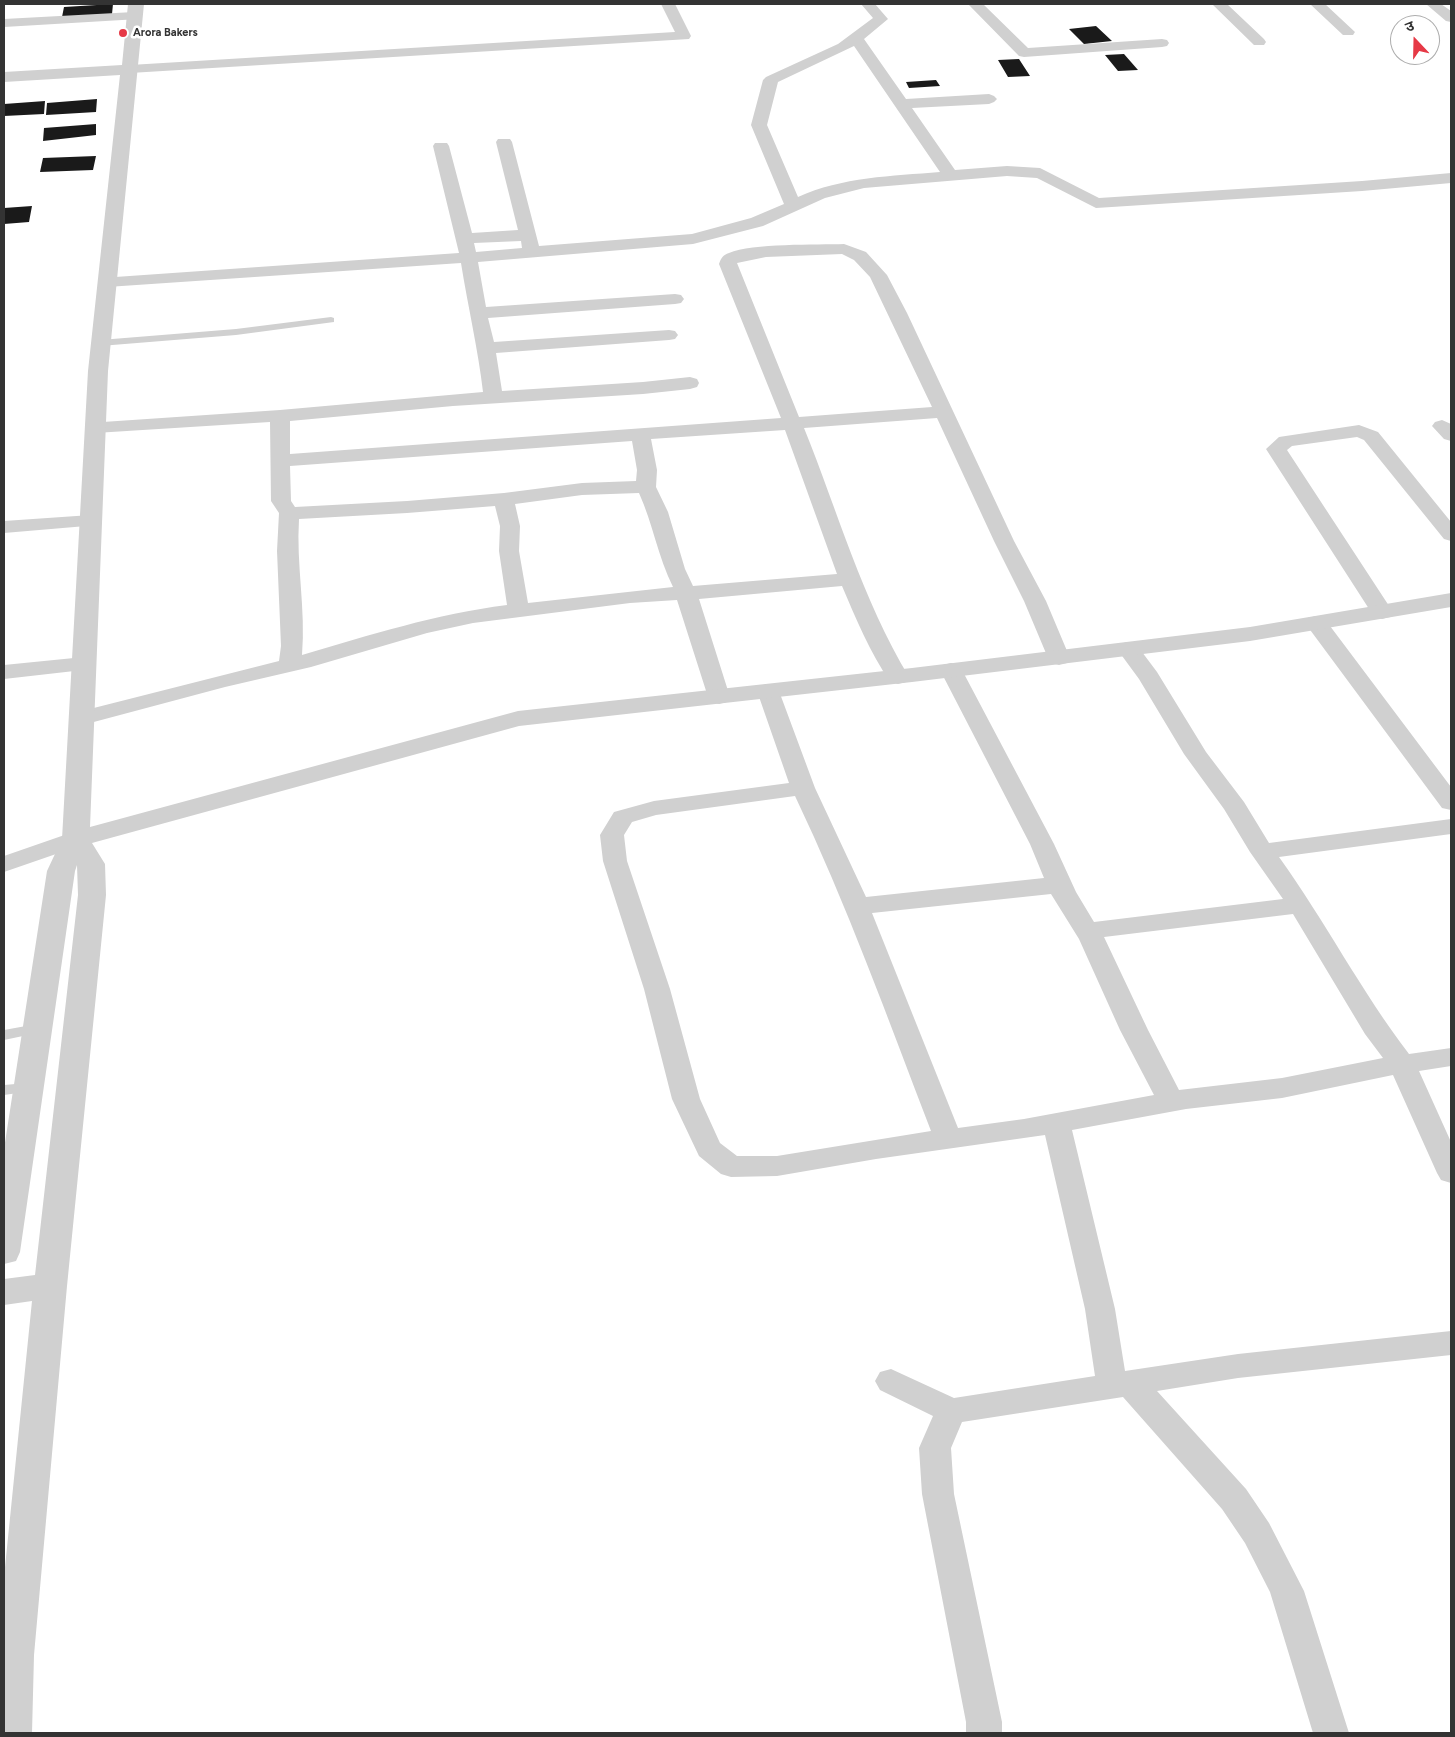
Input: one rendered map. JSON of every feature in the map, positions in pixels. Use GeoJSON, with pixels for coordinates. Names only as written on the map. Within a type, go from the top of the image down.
{"type":"FeatureCollection","features":[{"type":"Feature","properties":{"kind":"street"},"geometry":{"type":"LineString","coordinates":[[4,77],[684,36],[668,4]]}},
{"type":"Feature","properties":{"kind":"street"},"geometry":{"type":"LineString","coordinates":[[793,206],[759,125],[771,80],[843,47],[881,19],[868,4]]}},
{"type":"Feature","properties":{"kind":"street"},"geometry":{"type":"LineString","coordinates":[[975,4],[1024,53],[1162,43]]}},
{"type":"Feature","properties":{"kind":"street"},"geometry":{"type":"LineString","coordinates":[[1219,4],[1259,42]]}},
{"type":"Feature","properties":{"kind":"street"},"geometry":{"type":"LineString","coordinates":[[1318,4],[1348,32]]}},
{"type":"Feature","properties":{"kind":"street"},"geometry":{"type":"LineString","coordinates":[[1433,4],[1451,18]]}},
{"type":"Feature","properties":{"kind":"street"},"geometry":{"type":"LineString","coordinates":[[4,1252],[16,1089],[37,1029],[61,871],[76,839],[100,343],[135,10],[6,20]]}},
{"type":"Feature","properties":{"kind":"street"},"geometry":{"type":"LineString","coordinates":[[856,38],[951,176]]}},
{"type":"Feature","properties":{"kind":"street"},"geometry":{"type":"LineString","coordinates":[[902,104],[990,98]]}},
{"type":"Feature","properties":{"kind":"street"},"geometry":{"type":"LineString","coordinates":[[504,142],[532,252]]}},
{"type":"Feature","properties":{"kind":"street"},"geometry":{"type":"LineString","coordinates":[[441,146],[468,257],[486,348],[493,397]]}},
{"type":"Feature","properties":{"kind":"street"},"geometry":{"type":"LineString","coordinates":[[107,282],[693,239],[757,222],[819,194],[864,183],[1007,171],[1040,173],[1096,203],[1362,186],[1451,178]]}},
{"type":"Feature","properties":{"kind":"street"},"geometry":{"type":"LineString","coordinates":[[464,239],[527,235]]}},
{"type":"Feature","properties":{"kind":"street"},"geometry":{"type":"LineString","coordinates":[[898,677],[880,647],[849,579],[793,424],[766,361],[746,303],[728,264],[728,260],[736,256],[844,249],[860,256],[878,275],[1004,541],[1036,601],[1059,658]]}},
{"type":"Feature","properties":{"kind":"street"},"geometry":{"type":"LineString","coordinates":[[478,313],[675,299]]}},
{"type":"Feature","properties":{"kind":"street"},"geometry":{"type":"LineString","coordinates":[[486,348],[669,335]]}},
{"type":"Feature","properties":{"kind":"street"},"geometry":{"type":"LineString","coordinates":[[95,427],[280,416],[493,397],[643,388],[690,383]]}},
{"type":"Feature","properties":{"kind":"street"},"geometry":{"type":"LineString","coordinates":[[280,461],[944,412]]}},
{"type":"Feature","properties":{"kind":"street"},"geometry":{"type":"LineString","coordinates":[[280,416],[281,501],[289,513],[288,567],[293,617],[293,643],[290,665]]}},
{"type":"Feature","properties":{"kind":"street"},"geometry":{"type":"LineString","coordinates":[[1382,612],[1276,449],[1280,444],[1286,441],[1359,430],[1367,433],[1451,535]]}},
{"type":"Feature","properties":{"kind":"street"},"geometry":{"type":"LineString","coordinates":[[640,434],[647,470],[646,487],[658,512],[674,569],[686,593],[719,697]]}},
{"type":"Feature","properties":{"kind":"street"},"geometry":{"type":"LineString","coordinates":[[289,513],[407,507],[504,499],[582,489],[646,487]]}},
{"type":"Feature","properties":{"kind":"street"},"geometry":{"type":"LineString","coordinates":[[504,499],[510,526],[509,552],[518,609]]}},
{"type":"Feature","properties":{"kind":"street"},"geometry":{"type":"LineString","coordinates":[[4,527],[91,521]]}},
{"type":"Feature","properties":{"kind":"street"},"geometry":{"type":"LineString","coordinates":[[82,718],[290,665],[422,627],[473,616],[518,609],[630,597],[811,584],[849,579]]}},
{"type":"Feature","properties":{"kind":"street"},"geometry":{"type":"LineString","coordinates":[[4,864],[76,839],[518,719],[898,677],[1250,634],[1451,600]]}},
{"type":"Feature","properties":{"kind":"street"},"geometry":{"type":"LineString","coordinates":[[1316,623],[1451,804]]}},
{"type":"Feature","properties":{"kind":"street"},"geometry":{"type":"LineString","coordinates":[[1128,649],[1149,677],[1196,754],[1235,807],[1262,852],[1300,905],[1375,1028],[1402,1064],[1451,1173]]}},
{"type":"Feature","properties":{"kind":"street"},"geometry":{"type":"LineString","coordinates":[[4,672],[84,664]]}},
{"type":"Feature","properties":{"kind":"street"},"geometry":{"type":"LineString","coordinates":[[950,670],[1042,844],[1060,885],[1113,981],[1134,1030],[1172,1102]]}},
{"type":"Feature","properties":{"kind":"street"},"geometry":{"type":"LineString","coordinates":[[768,691],[803,788],[835,854],[857,906],[948,1138]]}},
{"type":"Feature","properties":{"kind":"street"},"geometry":{"type":"LineString","coordinates":[[803,788],[654,808],[623,817],[612,835],[615,861],[657,989],[686,1099],[709,1149],[731,1167],[777,1166],[948,1138],[1056,1123],[1172,1102],[1282,1088],[1402,1064],[1451,1057]]}},
{"type":"Feature","properties":{"kind":"street"},"geometry":{"type":"LineString","coordinates":[[1262,852],[1451,826]]}},
{"type":"Feature","properties":{"kind":"street"},"geometry":{"type":"LineString","coordinates":[[12,1733],[15,1655],[50,1286],[92,895],[90,864],[76,839]]}},
{"type":"Feature","properties":{"kind":"street"},"geometry":{"type":"LineString","coordinates":[[857,906],[1060,885]]}},
{"type":"Feature","properties":{"kind":"street"},"geometry":{"type":"LineString","coordinates":[[1087,931],[1300,905]]}},
{"type":"Feature","properties":{"kind":"street"},"geometry":{"type":"LineString","coordinates":[[1056,1123],[1078,1220],[1121,1385],[1198,1457],[1234,1499],[1257,1533],[1287,1591],[1331,1733]]}},
{"type":"Feature","properties":{"kind":"street"},"geometry":{"type":"LineString","coordinates":[[4,1292],[50,1286]]}},
{"type":"Feature","properties":{"kind":"street"},"geometry":{"type":"LineString","coordinates":[[891,1381],[950,1411],[1238,1366],[1451,1343]]}},
{"type":"Feature","properties":{"kind":"street"},"geometry":{"type":"LineString","coordinates":[[950,1411],[935,1448],[938,1494],[984,1722],[984,1733]]}},
{"type":"Feature","properties":{"kind":"lane"},"geometry":{"type":"LineString","coordinates":[[100,343],[236,332],[331,320]]}},
{"type":"Feature","properties":{"kind":"lane"},"geometry":{"type":"LineString","coordinates":[[4,1035],[37,1029]]}},
{"type":"Feature","properties":{"kind":"building"},"geometry":{"type":"Polygon","coordinates":[[[113,4],[112,14],[62,17],[64,7],[113,4]]]}},
{"type":"Feature","properties":{"kind":"building"},"geometry":{"type":"Polygon","coordinates":[[[1096,26],[1112,41],[1084,44],[1069,29],[1096,26]]]}},
{"type":"Feature","properties":{"kind":"building"},"geometry":{"type":"Polygon","coordinates":[[[1124,54],[1138,70],[1118,71],[1105,55],[1124,54]]]}},
{"type":"Feature","properties":{"kind":"building"},"geometry":{"type":"Polygon","coordinates":[[[1019,59],[1030,76],[1008,77],[998,60],[1019,59]]]}},
{"type":"Feature","properties":{"kind":"building"},"geometry":{"type":"Polygon","coordinates":[[[936,80],[940,86],[909,88],[906,82],[936,80]]]}},
{"type":"Feature","properties":{"kind":"building"},"geometry":{"type":"Polygon","coordinates":[[[97,99],[96,112],[46,115],[47,103],[97,99]]]}},
{"type":"Feature","properties":{"kind":"building"},"geometry":{"type":"Polygon","coordinates":[[[45,101],[44,114],[4,116],[4,104],[45,101]]]}},
{"type":"Feature","properties":{"kind":"building"},"geometry":{"type":"Polygon","coordinates":[[[96,124],[96,135],[43,141],[44,128],[96,124]]]}},
{"type":"Feature","properties":{"kind":"building"},"geometry":{"type":"Polygon","coordinates":[[[96,156],[93,170],[40,172],[43,158],[96,156]]]}},
{"type":"Feature","properties":{"kind":"building"},"geometry":{"type":"Polygon","coordinates":[[[32,206],[29,222],[4,224],[4,208],[32,206]]]}},
{"type":"Feature","properties":{"kind":"place","name":"Arora Bakers"},"geometry":{"type":"Point","coordinates":[123,33]}}]}
